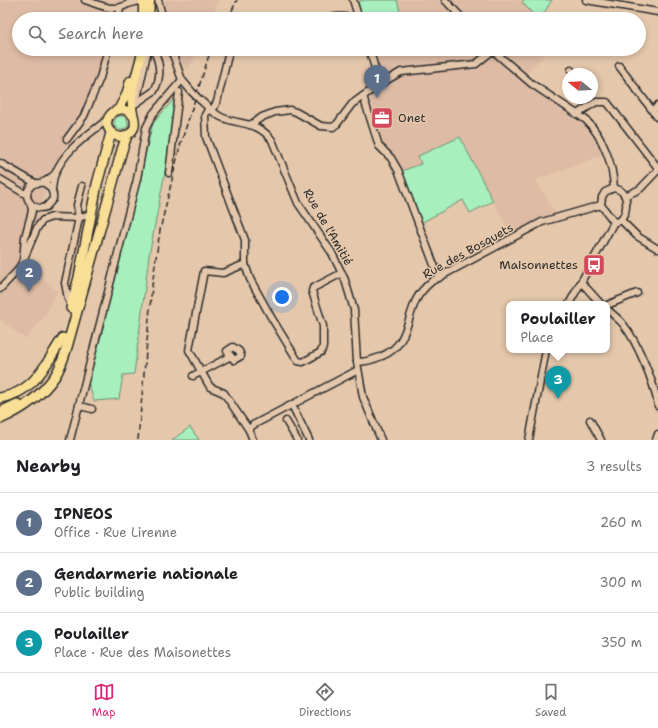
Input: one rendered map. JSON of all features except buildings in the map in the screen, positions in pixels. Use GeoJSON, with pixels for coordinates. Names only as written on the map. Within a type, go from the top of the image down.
{"type":"FeatureCollection","features":[{"type":"Feature","properties":{"kind":"highway"},"geometry":{"type":"LineString","coordinates":[[0,413],[27,398],[47,379],[56,365],[79,277],[97,184],[110,131]]}},
{"type":"Feature","properties":{"kind":"highway"},"geometry":{"type":"LineString","coordinates":[[0,419],[10,415],[28,403],[51,381],[62,361],[127,135]]}},
{"type":"Feature","properties":{"kind":"highway"},"geometry":{"type":"LineString","coordinates":[[0,398],[18,392],[31,383],[45,368],[63,338]]}},
{"type":"Feature","properties":{"kind":"highway"},"geometry":{"type":"LineString","coordinates":[[0,413],[28,403]]}},
{"type":"Feature","properties":{"kind":"main road"},"geometry":{"type":"LineString","coordinates":[[143,0],[143,12]]}},
{"type":"Feature","properties":{"kind":"main road"},"geometry":{"type":"LineString","coordinates":[[149,12],[150,0]]}},
{"type":"Feature","properties":{"kind":"main road"},"geometry":{"type":"LineString","coordinates":[[118,110],[128,88],[136,56]]}},
{"type":"Feature","properties":{"kind":"main road"},"geometry":{"type":"LineString","coordinates":[[133,116],[127,110],[118,110],[111,113],[107,122],[110,131],[119,137],[127,135],[134,129],[135,121],[133,116],[134,105],[132,92],[141,56]]}},
{"type":"Feature","properties":{"kind":"street"},"geometry":{"type":"LineString","coordinates":[[85,0],[111,9],[120,9],[130,2],[143,0]]}},
{"type":"Feature","properties":{"kind":"street"},"geometry":{"type":"LineString","coordinates":[[158,0],[161,12]]}},
{"type":"Feature","properties":{"kind":"street"},"geometry":{"type":"LineString","coordinates":[[353,0],[356,12]]}},
{"type":"Feature","properties":{"kind":"street"},"geometry":{"type":"LineString","coordinates":[[445,0],[456,12]]}},
{"type":"Feature","properties":{"kind":"street"},"geometry":{"type":"LineString","coordinates":[[586,0],[658,12]]}},
{"type":"Feature","properties":{"kind":"street"},"geometry":{"type":"LineString","coordinates":[[67,139],[84,116],[100,78],[106,56]]}},
{"type":"Feature","properties":{"kind":"street"},"geometry":{"type":"LineString","coordinates":[[134,105],[146,56]]}},
{"type":"Feature","properties":{"kind":"street"},"geometry":{"type":"LineString","coordinates":[[134,105],[156,88],[160,71],[159,61],[156,56]]}},
{"type":"Feature","properties":{"kind":"street","name":"Rue de l'Amitié"},"geometry":{"type":"LineString","coordinates":[[173,56],[182,80],[211,110],[222,117],[263,130],[272,140],[298,203],[332,253],[342,273],[354,310],[357,362],[363,397],[382,440]]}},
{"type":"Feature","properties":{"kind":"street"},"geometry":{"type":"LineString","coordinates":[[228,56],[217,102],[205,115],[206,137],[245,240],[246,264],[250,280],[298,361],[303,362],[321,352],[323,347],[323,326],[312,292],[313,288],[342,273]]}},
{"type":"Feature","properties":{"kind":"street"},"geometry":{"type":"LineString","coordinates":[[371,56],[380,84]]}},
{"type":"Feature","properties":{"kind":"street"},"geometry":{"type":"LineString","coordinates":[[250,125],[262,116],[290,110],[321,126],[333,127],[338,124],[352,104],[380,84],[401,72],[476,64],[485,56]]}},
{"type":"Feature","properties":{"kind":"street"},"geometry":{"type":"LineString","coordinates":[[498,56],[532,84],[591,125],[611,162],[614,188]]}},
{"type":"Feature","properties":{"kind":"street"},"geometry":{"type":"LineString","coordinates":[[619,66],[658,118]]}},
{"type":"Feature","properties":{"kind":"street"},"geometry":{"type":"LineString","coordinates":[[70,440],[80,406],[137,179],[146,128],[153,114],[182,80]]}},
{"type":"Feature","properties":{"kind":"street"},"geometry":{"type":"LineString","coordinates":[[163,102],[187,86]]}},
{"type":"Feature","properties":{"kind":"street"},"geometry":{"type":"LineString","coordinates":[[169,173],[180,92]]}},
{"type":"Feature","properties":{"kind":"street"},"geometry":{"type":"LineString","coordinates":[[363,96],[379,146],[391,158],[398,170],[439,278]]}},
{"type":"Feature","properties":{"kind":"street"},"geometry":{"type":"LineString","coordinates":[[598,102],[607,102],[609,104],[658,169],[640,189],[625,196]]}},
{"type":"Feature","properties":{"kind":"street"},"geometry":{"type":"LineString","coordinates":[[577,114],[591,104]]}},
{"type":"Feature","properties":{"kind":"street"},"geometry":{"type":"LineString","coordinates":[[653,112],[658,105]]}},
{"type":"Feature","properties":{"kind":"street"},"geometry":{"type":"LineString","coordinates":[[30,219],[51,202],[55,174],[64,158],[72,148],[108,119]]}},
{"type":"Feature","properties":{"kind":"street"},"geometry":{"type":"LineString","coordinates":[[97,129],[110,131]]}},
{"type":"Feature","properties":{"kind":"street"},"geometry":{"type":"LineString","coordinates":[[0,163],[35,183]]}},
{"type":"Feature","properties":{"kind":"street"},"geometry":{"type":"LineString","coordinates":[[27,196],[29,188],[35,183],[43,182],[55,174]]}},
{"type":"Feature","properties":{"kind":"street"},"geometry":{"type":"LineString","coordinates":[[0,179],[27,196],[31,204],[32,211],[25,236],[22,261]]}},
{"type":"Feature","properties":{"kind":"street"},"geometry":{"type":"LineString","coordinates":[[43,182],[52,189]]}},
{"type":"Feature","properties":{"kind":"street"},"geometry":{"type":"LineString","coordinates":[[72,306],[68,299],[65,283],[79,218],[77,205],[82,186]]}},
{"type":"Feature","properties":{"kind":"street"},"geometry":{"type":"LineString","coordinates":[[614,188],[623,192],[625,196],[626,212],[622,220],[614,222],[601,205],[602,197],[605,192],[614,188]]}},
{"type":"Feature","properties":{"kind":"street"},"geometry":{"type":"LineString","coordinates":[[31,204],[38,208],[43,208]]}},
{"type":"Feature","properties":{"kind":"street","name":"Rue des Bosquets"},"geometry":{"type":"LineString","coordinates":[[357,362],[373,360],[396,348],[405,334],[416,300],[424,288],[439,278],[542,222],[601,205]]}},
{"type":"Feature","properties":{"kind":"street"},"geometry":{"type":"LineString","coordinates":[[0,289],[18,270],[37,228],[43,220],[52,217],[79,218],[92,213]]}},
{"type":"Feature","properties":{"kind":"street"},"geometry":{"type":"LineString","coordinates":[[622,220],[638,236],[658,249]]}},
{"type":"Feature","properties":{"kind":"street"},"geometry":{"type":"LineString","coordinates":[[571,301],[614,222]]}},
{"type":"Feature","properties":{"kind":"street"},"geometry":{"type":"LineString","coordinates":[[246,264],[223,273],[204,271],[189,350],[210,387],[224,393],[249,430],[253,440]]}},
{"type":"Feature","properties":{"kind":"street"},"geometry":{"type":"LineString","coordinates":[[581,282],[598,301]]}},
{"type":"Feature","properties":{"kind":"street"},"geometry":{"type":"LineString","coordinates":[[610,304],[637,293]]}},
{"type":"Feature","properties":{"kind":"street"},"geometry":{"type":"LineString","coordinates":[[610,312],[623,324],[636,345],[648,373],[658,406]]}},
{"type":"Feature","properties":{"kind":"street"},"geometry":{"type":"LineString","coordinates":[[528,440],[545,353]]}},
{"type":"Feature","properties":{"kind":"street"},"geometry":{"type":"LineString","coordinates":[[193,376],[231,356]]}},
{"type":"Feature","properties":{"kind":"street"},"geometry":{"type":"LineString","coordinates":[[249,430],[253,425],[358,370]]}},
{"type":"Feature","properties":{"kind":"street"},"geometry":{"type":"LineString","coordinates":[[292,405],[309,440]]}},
{"type":"Feature","properties":{"kind":"street"},"geometry":{"type":"LineString","coordinates":[[80,406],[92,409]]}},
{"type":"Feature","properties":{"kind":"street"},"geometry":{"type":"LineString","coordinates":[[590,420],[601,440]]}},
{"type":"Feature","properties":{"kind":"street"},"geometry":{"type":"LineString","coordinates":[[286,421],[297,440]]}},
{"type":"Feature","properties":{"kind":"street"},"geometry":{"type":"LineString","coordinates":[[656,440],[658,434]]}},
{"type":"Feature","properties":{"kind":"shaded area"},"geometry":{"type":"Polygon","coordinates":[[[0,0],[134,0],[132,7],[127,12],[12,12],[12,56],[109,56],[97,96],[86,124],[65,147],[49,173],[28,265],[57,291],[44,317],[26,339],[0,320],[0,0]]]}},
{"type":"Feature","properties":{"kind":"shaded area"},"geometry":{"type":"Polygon","coordinates":[[[164,0],[219,0],[214,12],[167,12],[164,0]]]}},
{"type":"Feature","properties":{"kind":"shaded area"},"geometry":{"type":"Polygon","coordinates":[[[353,0],[521,0],[531,12],[357,12],[353,0]]]}},
{"type":"Feature","properties":{"kind":"shaded area"},"geometry":{"type":"Polygon","coordinates":[[[178,56],[194,56],[190,68],[182,68],[178,56]]]}},
{"type":"Feature","properties":{"kind":"shaded area"},"geometry":{"type":"Polygon","coordinates":[[[371,56],[543,56],[526,74],[562,100],[562,104],[567,104],[575,110],[591,131],[603,155],[536,180],[560,221],[543,227],[514,241],[460,137],[418,155],[421,164],[399,172],[379,146],[363,96],[380,84],[371,56]]]}},
{"type":"Feature","properties":{"kind":"green space"},"geometry":{"type":"Polygon","coordinates":[[[364,0],[397,0],[400,12],[361,12],[358,2],[364,0]]]}},
{"type":"Feature","properties":{"kind":"green space"},"geometry":{"type":"Polygon","coordinates":[[[524,0],[552,0],[544,12],[531,12],[522,2],[524,0]]]}},
{"type":"Feature","properties":{"kind":"green space"},"geometry":{"type":"Polygon","coordinates":[[[175,98],[169,151],[149,256],[134,374],[123,375],[119,399],[94,401],[88,382],[153,123],[175,98]]]}},
{"type":"Feature","properties":{"kind":"green space"},"geometry":{"type":"Polygon","coordinates":[[[118,116],[124,116],[128,120],[128,126],[124,130],[118,130],[114,126],[114,120],[118,116]]]}},
{"type":"Feature","properties":{"kind":"green space"},"geometry":{"type":"Polygon","coordinates":[[[460,137],[493,201],[470,213],[463,200],[419,224],[399,172],[421,164],[418,156],[460,137]]]}},
{"type":"Feature","properties":{"kind":"green space"},"geometry":{"type":"Polygon","coordinates":[[[190,427],[199,440],[172,440],[190,427]]]}},
{"type":"Feature","properties":{"kind":"railway"},"geometry":{"type":"LineString","coordinates":[[231,12],[237,0]]}},
{"type":"Feature","properties":{"kind":"railway"},"geometry":{"type":"LineString","coordinates":[[138,440],[152,286],[160,230],[180,146],[209,56]]}},
{"type":"Feature","properties":{"kind":"place","name":"IPNEOS"},"geometry":{"type":"Point","coordinates":[377,98]}},
{"type":"Feature","properties":{"kind":"place","name":"Onet"},"geometry":{"type":"Point","coordinates":[382,118]}},
{"type":"Feature","properties":{"kind":"place","name":"Maisonnettes"},"geometry":{"type":"Point","coordinates":[594,265]}},
{"type":"Feature","properties":{"kind":"place","name":"Gendarmerie nationale"},"geometry":{"type":"Point","coordinates":[29,292]}},
{"type":"Feature","properties":{"kind":"place","name":"Poulailler"},"geometry":{"type":"Point","coordinates":[558,399]}}]}
